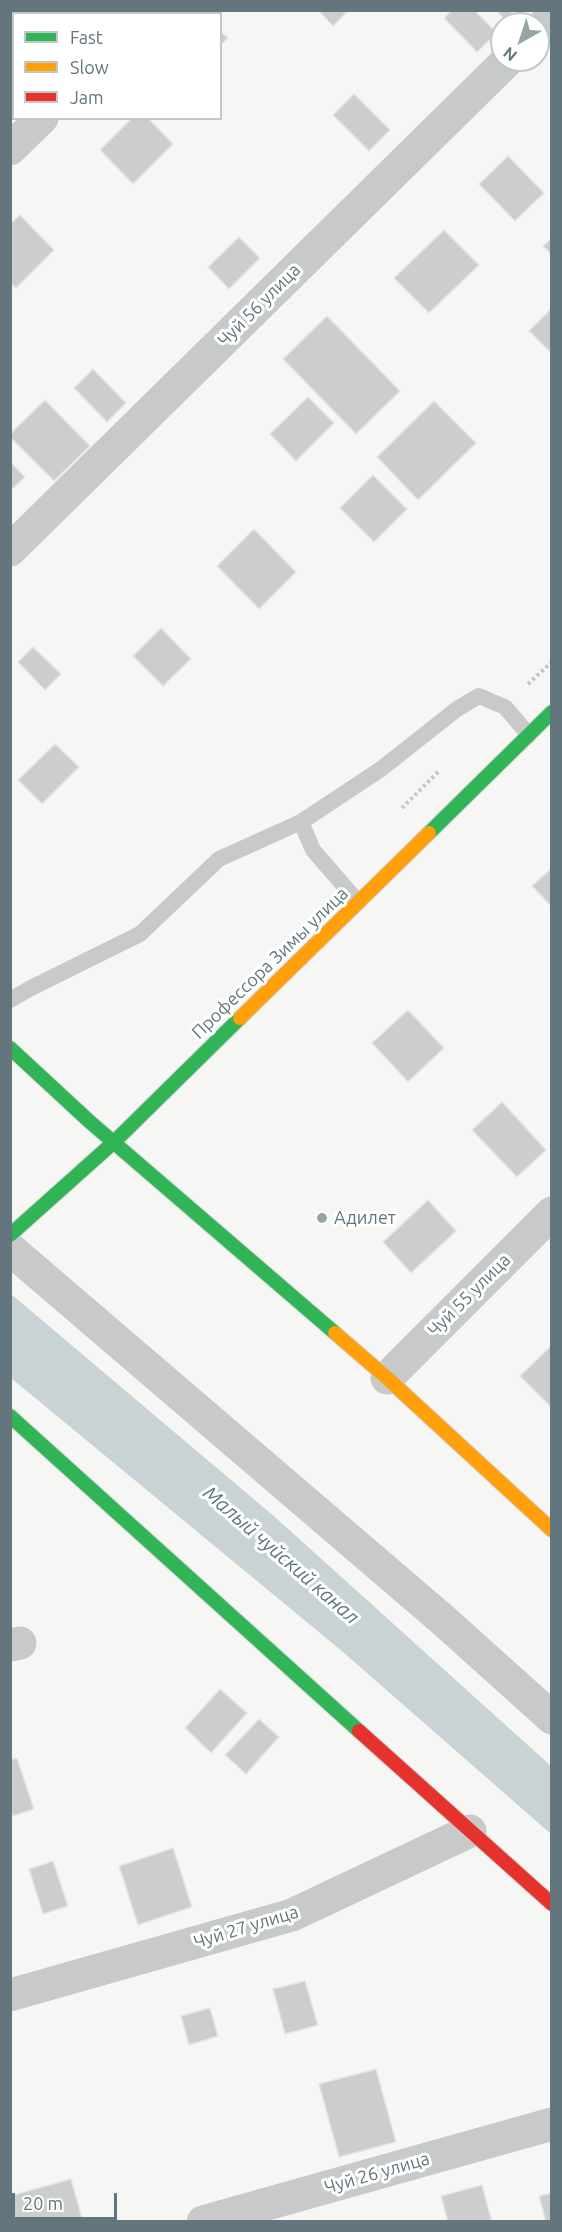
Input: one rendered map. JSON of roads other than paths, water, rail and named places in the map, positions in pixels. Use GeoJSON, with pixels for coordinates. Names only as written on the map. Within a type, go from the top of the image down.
{"type":"FeatureCollection","features":[{"type":"Feature","properties":{"kind":"street","name":"Чуй 56 улица"},"geometry":{"type":"LineString","coordinates":[[10,550],[496,72]]}},
{"type":"Feature","properties":{"kind":"street"},"geometry":{"type":"LineString","coordinates":[[10,149],[40,120]]}},
{"type":"Feature","properties":{"kind":"street","name":"Профессора Зимы улица"},"geometry":{"type":"LineString","coordinates":[[10,1235],[114,1142],[552,712]]}},
{"type":"Feature","properties":{"kind":"street"},"geometry":{"type":"LineString","coordinates":[[10,1048],[90,1122],[387,1378],[552,1530]]}},
{"type":"Feature","properties":{"kind":"street","name":"Чуй 55 улица"},"geometry":{"type":"LineString","coordinates":[[387,1378],[552,1213]]}},
{"type":"Feature","properties":{"kind":"street"},"geometry":{"type":"LineString","coordinates":[[10,1248],[442,1620],[552,1718]]}},
{"type":"Feature","properties":{"kind":"street"},"geometry":{"type":"LineString","coordinates":[[10,1416],[552,1904]]}},
{"type":"Feature","properties":{"kind":"street","name":"Чуй 27 улица"},"geometry":{"type":"LineString","coordinates":[[10,1995],[292,1915],[470,1831]]}},
{"type":"Feature","properties":{"kind":"street","name":"Чуй 26 улица"},"geometry":{"type":"LineString","coordinates":[[203,2222],[552,2124]]}},
{"type":"Feature","properties":{"kind":"lane"},"geometry":{"type":"LineString","coordinates":[[10,1000],[140,934],[219,860],[301,822],[381,769],[457,709],[479,696],[505,707],[529,735]]}},
{"type":"Feature","properties":{"kind":"lane"},"geometry":{"type":"LineString","coordinates":[[301,822],[313,850],[358,902]]}},
{"type":"Feature","properties":{"kind":"water","name":"Малый чуйский канал"},"geometry":{"type":"Polygon","coordinates":[[[11,1294],[276,1518],[551,1766],[551,1834],[343,1652],[11,1378],[11,1294]]]}},
{"type":"Feature","properties":{"kind":"place","name":"Адилет"},"geometry":{"type":"Point","coordinates":[322,1218]}}]}
